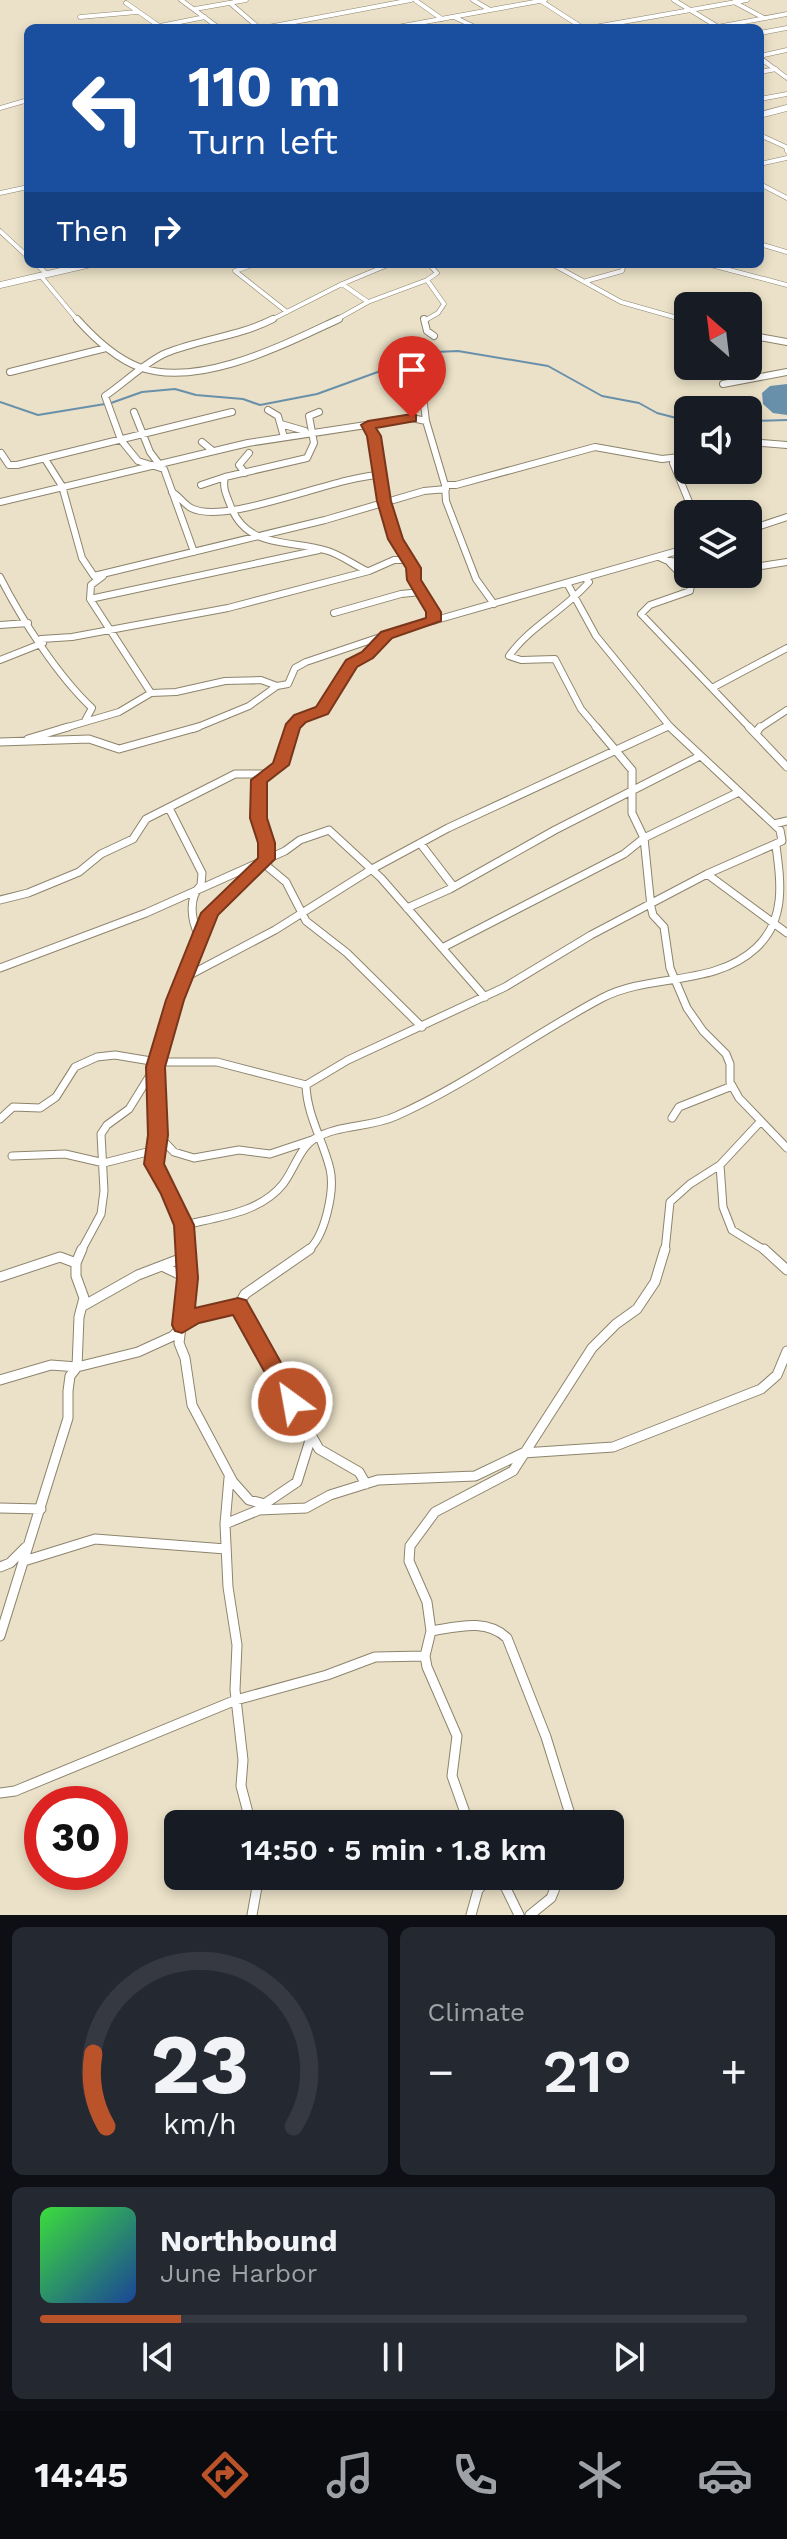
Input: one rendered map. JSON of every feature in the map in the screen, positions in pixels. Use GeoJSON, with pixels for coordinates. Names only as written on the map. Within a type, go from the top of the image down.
{"type":"FeatureCollection","features":[{"type":"Feature","properties":{"kind":"main road"},"geometry":{"type":"LineString","coordinates":[[764,114],[787,108]]}},
{"type":"Feature","properties":{"kind":"main road"},"geometry":{"type":"LineString","coordinates":[[0,285],[74,268]]}},
{"type":"Feature","properties":{"kind":"street"},"geometry":{"type":"LineString","coordinates":[[181,0],[214,24]]}},
{"type":"Feature","properties":{"kind":"street"},"geometry":{"type":"LineString","coordinates":[[195,9],[246,0]]}},
{"type":"Feature","properties":{"kind":"street"},"geometry":{"type":"LineString","coordinates":[[379,0],[395,3]]}},
{"type":"Feature","properties":{"kind":"street"},"geometry":{"type":"LineString","coordinates":[[282,24],[413,0],[442,19]]}},
{"type":"Feature","properties":{"kind":"street"},"geometry":{"type":"LineString","coordinates":[[473,0],[490,10]]}},
{"type":"Feature","properties":{"kind":"street"},"geometry":{"type":"LineString","coordinates":[[414,24],[543,0],[577,24]]}},
{"type":"Feature","properties":{"kind":"street"},"geometry":{"type":"LineString","coordinates":[[674,0],[710,24]]}},
{"type":"Feature","properties":{"kind":"street"},"geometry":{"type":"LineString","coordinates":[[729,0],[764,18]]}},
{"type":"Feature","properties":{"kind":"street"},"geometry":{"type":"LineString","coordinates":[[611,24],[747,0]]}},
{"type":"Feature","properties":{"kind":"street"},"geometry":{"type":"LineString","coordinates":[[126,3],[156,24]]}},
{"type":"Feature","properties":{"kind":"street"},"geometry":{"type":"LineString","coordinates":[[230,3],[256,24]]}},
{"type":"Feature","properties":{"kind":"street"},"geometry":{"type":"LineString","coordinates":[[80,17],[137,12]]}},
{"type":"Feature","properties":{"kind":"street"},"geometry":{"type":"LineString","coordinates":[[735,24],[787,14]]}},
{"type":"Feature","properties":{"kind":"street"},"geometry":{"type":"LineString","coordinates":[[169,24],[205,17]]}},
{"type":"Feature","properties":{"kind":"street"},"geometry":{"type":"LineString","coordinates":[[454,17],[469,24]]}},
{"type":"Feature","properties":{"kind":"street"},"geometry":{"type":"LineString","coordinates":[[764,32],[787,28]]}},
{"type":"Feature","properties":{"kind":"street"},"geometry":{"type":"LineString","coordinates":[[764,56],[787,50]]}},
{"type":"Feature","properties":{"kind":"street"},"geometry":{"type":"LineString","coordinates":[[764,60],[787,78]]}},
{"type":"Feature","properties":{"kind":"street"},"geometry":{"type":"LineString","coordinates":[[764,71],[776,69]]}},
{"type":"Feature","properties":{"kind":"street"},"geometry":{"type":"LineString","coordinates":[[764,98],[787,94]]}},
{"type":"Feature","properties":{"kind":"street"},"geometry":{"type":"LineString","coordinates":[[0,108],[24,101]]}},
{"type":"Feature","properties":{"kind":"street"},"geometry":{"type":"LineString","coordinates":[[764,137],[786,147],[787,151]]}},
{"type":"Feature","properties":{"kind":"street"},"geometry":{"type":"LineString","coordinates":[[764,163],[787,158]]}},
{"type":"Feature","properties":{"kind":"street"},"geometry":{"type":"LineString","coordinates":[[764,186],[785,195]]}},
{"type":"Feature","properties":{"kind":"street"},"geometry":{"type":"LineString","coordinates":[[0,193],[24,188]]}},
{"type":"Feature","properties":{"kind":"street"},"geometry":{"type":"LineString","coordinates":[[0,231],[24,254]]}},
{"type":"Feature","properties":{"kind":"street"},"geometry":{"type":"LineString","coordinates":[[764,245],[787,252]]}},
{"type":"Feature","properties":{"kind":"street"},"geometry":{"type":"LineString","coordinates":[[39,268],[84,329],[106,348],[140,368],[178,372],[243,359],[283,347],[368,302],[427,280],[437,273],[433,268]]}},
{"type":"Feature","properties":{"kind":"street"},"geometry":{"type":"LineString","coordinates":[[237,268],[235,271],[287,312]]}},
{"type":"Feature","properties":{"kind":"street"},"geometry":{"type":"LineString","coordinates":[[157,464],[141,464],[121,440],[105,396],[139,373],[140,368],[166,353],[261,325],[380,268]]}},
{"type":"Feature","properties":{"kind":"street"},"geometry":{"type":"LineString","coordinates":[[560,268],[621,302],[674,317]]}},
{"type":"Feature","properties":{"kind":"street"},"geometry":{"type":"LineString","coordinates":[[586,281],[622,271],[623,268]]}},
{"type":"Feature","properties":{"kind":"street"},"geometry":{"type":"LineString","coordinates":[[722,268],[787,285]]}},
{"type":"Feature","properties":{"kind":"street"},"geometry":{"type":"LineString","coordinates":[[427,280],[444,304],[438,313],[424,319],[427,331],[434,336]]}},
{"type":"Feature","properties":{"kind":"street"},"geometry":{"type":"LineString","coordinates":[[342,284],[368,302]]}},
{"type":"Feature","properties":{"kind":"street"},"geometry":{"type":"LineString","coordinates":[[762,338],[787,342]]}},
{"type":"Feature","properties":{"kind":"street"},"geometry":{"type":"LineString","coordinates":[[10,372],[106,348]]}},
{"type":"Feature","properties":{"kind":"street"},"geometry":{"type":"LineString","coordinates":[[418,356],[426,421],[446,487],[449,510],[474,575],[494,604]]}},
{"type":"Feature","properties":{"kind":"street"},"geometry":{"type":"LineString","coordinates":[[723,384],[787,372]]}},
{"type":"Feature","properties":{"kind":"street"},"geometry":{"type":"LineString","coordinates":[[268,410],[278,416],[284,437]]}},
{"type":"Feature","properties":{"kind":"street"},"geometry":{"type":"LineString","coordinates":[[134,412],[150,452],[164,469],[194,552]]}},
{"type":"Feature","properties":{"kind":"street"},"geometry":{"type":"LineString","coordinates":[[1,453],[13,466],[232,412]]}},
{"type":"Feature","properties":{"kind":"street"},"geometry":{"type":"LineString","coordinates":[[201,485],[307,458],[313,449],[314,433],[309,416],[319,412]]}},
{"type":"Feature","properties":{"kind":"street"},"geometry":{"type":"LineString","coordinates":[[0,502],[284,437],[412,418],[426,421]]}},
{"type":"Feature","properties":{"kind":"street"},"geometry":{"type":"LineString","coordinates":[[281,424],[314,433]]}},
{"type":"Feature","properties":{"kind":"street"},"geometry":{"type":"LineString","coordinates":[[368,425],[377,452],[384,501],[395,539],[409,560],[421,592],[434,612],[433,621]]}},
{"type":"Feature","properties":{"kind":"street"},"geometry":{"type":"LineString","coordinates":[[202,442],[213,451]]}},
{"type":"Feature","properties":{"kind":"street"},"geometry":{"type":"LineString","coordinates":[[762,443],[787,445]]}},
{"type":"Feature","properties":{"kind":"street"},"geometry":{"type":"LineString","coordinates":[[45,459],[62,486],[90,575],[105,575],[261,537],[384,501],[595,447],[612,446],[648,459],[674,461]]}},
{"type":"Feature","properties":{"kind":"street"},"geometry":{"type":"LineString","coordinates":[[245,473],[239,465],[249,453]]}},
{"type":"Feature","properties":{"kind":"street"},"geometry":{"type":"LineString","coordinates":[[172,492],[193,509],[218,513],[379,475]]}},
{"type":"Feature","properties":{"kind":"street"},"geometry":{"type":"LineString","coordinates":[[225,477],[223,485],[237,522],[243,529],[277,543],[322,549],[369,571]]}},
{"type":"Feature","properties":{"kind":"street"},"geometry":{"type":"LineString","coordinates":[[762,525],[787,517]]}},
{"type":"Feature","properties":{"kind":"street"},"geometry":{"type":"LineString","coordinates":[[90,599],[322,549]]}},
{"type":"Feature","properties":{"kind":"street"},"geometry":{"type":"LineString","coordinates":[[0,742],[89,739],[119,749],[141,745],[189,731],[249,706],[277,686],[288,684],[300,665],[386,635],[674,552]]}},
{"type":"Feature","properties":{"kind":"street"},"geometry":{"type":"LineString","coordinates":[[659,557],[674,562]]}},
{"type":"Feature","properties":{"kind":"street"},"geometry":{"type":"LineString","coordinates":[[0,660],[42,641],[228,608],[369,571],[394,560],[409,560]]}},
{"type":"Feature","properties":{"kind":"street"},"geometry":{"type":"LineString","coordinates":[[668,561],[686,578],[691,585],[690,591],[682,597],[649,604],[641,614],[787,766]]}},
{"type":"Feature","properties":{"kind":"street"},"geometry":{"type":"LineString","coordinates":[[762,566],[787,562]]}},
{"type":"Feature","properties":{"kind":"street"},"geometry":{"type":"LineString","coordinates":[[105,575],[91,585],[90,599],[151,693]]}},
{"type":"Feature","properties":{"kind":"street"},"geometry":{"type":"LineString","coordinates":[[0,577],[14,605],[77,694],[92,708],[92,712],[81,722]]}},
{"type":"Feature","properties":{"kind":"street"},"geometry":{"type":"LineString","coordinates":[[585,578],[589,582],[574,599],[520,640],[509,656],[521,660],[555,659],[581,709],[632,770],[633,818],[644,838],[653,915],[664,927],[674,979],[694,1019],[730,1060],[732,1086],[760,1122],[787,1148]]}},
{"type":"Feature","properties":{"kind":"street"},"geometry":{"type":"LineString","coordinates":[[2,1115],[13,1107],[40,1108],[56,1097],[75,1067],[97,1057],[115,1055],[156,1065],[217,1062],[306,1085],[348,1060],[485,997],[707,874],[776,846],[782,836],[774,824],[669,726],[640,686],[596,636],[567,583]]}},
{"type":"Feature","properties":{"kind":"street"},"geometry":{"type":"LineString","coordinates":[[334,613],[401,594],[421,592]]}},
{"type":"Feature","properties":{"kind":"street"},"geometry":{"type":"LineString","coordinates":[[0,625],[28,623]]}},
{"type":"Feature","properties":{"kind":"street"},"geometry":{"type":"LineString","coordinates":[[386,635],[367,655],[351,663],[322,711],[300,718],[292,727],[281,765],[265,774],[258,783],[258,818],[267,843],[264,861],[210,913],[182,979],[156,1065],[157,1172],[172,1194],[184,1225],[187,1278],[179,1343],[185,1358],[192,1405],[230,1476],[249,1500],[262,1507],[306,1508],[330,1495],[387,1478],[475,1476],[523,1453],[613,1447],[687,1420],[768,1384],[782,1365],[787,1351]]}},
{"type":"Feature","properties":{"kind":"street"},"geometry":{"type":"LineString","coordinates":[[712,688],[787,648]]}},
{"type":"Feature","properties":{"kind":"street"},"geometry":{"type":"LineString","coordinates":[[0,749],[130,707],[151,693],[257,679],[277,686]]}},
{"type":"Feature","properties":{"kind":"street"},"geometry":{"type":"LineString","coordinates":[[756,734],[764,724],[787,710]]}},
{"type":"Feature","properties":{"kind":"street"},"geometry":{"type":"LineString","coordinates":[[748,725],[764,724]]}},
{"type":"Feature","properties":{"kind":"street"},"geometry":{"type":"LineString","coordinates":[[182,979],[302,914],[372,869],[495,804],[669,726]]}},
{"type":"Feature","properties":{"kind":"street"},"geometry":{"type":"LineString","coordinates":[[407,908],[700,756]]}},
{"type":"Feature","properties":{"kind":"street"},"geometry":{"type":"LineString","coordinates":[[0,900],[28,893],[79,872],[101,854],[133,839],[146,819],[235,774],[265,774]]}},
{"type":"Feature","properties":{"kind":"street"},"geometry":{"type":"LineString","coordinates":[[442,948],[624,854],[644,838],[739,792]]}},
{"type":"Feature","properties":{"kind":"street"},"geometry":{"type":"LineString","coordinates":[[169,808],[174,827],[202,873],[201,885],[194,892],[194,928],[199,936]]}},
{"type":"Feature","properties":{"kind":"street"},"geometry":{"type":"LineString","coordinates":[[774,824],[787,821]]}},
{"type":"Feature","properties":{"kind":"street"},"geometry":{"type":"LineString","coordinates":[[0,968],[194,892],[264,861],[300,840],[329,830],[339,834],[372,869],[485,997]]}},
{"type":"Feature","properties":{"kind":"street"},"geometry":{"type":"LineString","coordinates":[[420,843],[453,886]]}},
{"type":"Feature","properties":{"kind":"street"},"geometry":{"type":"LineString","coordinates":[[158,1135],[174,1152],[194,1158],[239,1150],[270,1154],[339,1129],[385,1120],[427,1100],[608,995],[639,983],[674,979],[735,962],[752,953],[772,929],[782,886],[776,846]]}},
{"type":"Feature","properties":{"kind":"street"},"geometry":{"type":"LineString","coordinates":[[264,861],[273,873],[286,882],[302,914],[315,930],[347,953],[422,1027]]}},
{"type":"Feature","properties":{"kind":"street"},"geometry":{"type":"LineString","coordinates":[[778,865],[787,861]]}},
{"type":"Feature","properties":{"kind":"street"},"geometry":{"type":"LineString","coordinates":[[707,874],[735,899],[787,933]]}},
{"type":"Feature","properties":{"kind":"street"},"geometry":{"type":"LineString","coordinates":[[228,895],[229,876]]}},
{"type":"Feature","properties":{"kind":"street"},"geometry":{"type":"LineString","coordinates":[[0,1636],[68,1418],[70,1376],[77,1367],[79,1317],[84,1298],[76,1276],[76,1263],[88,1233],[101,1214],[103,1131],[129,1109],[156,1065]]}},
{"type":"Feature","properties":{"kind":"street"},"geometry":{"type":"LineString","coordinates":[[0,1380],[51,1365],[77,1367],[138,1352],[162,1342],[192,1317],[238,1306],[245,1294],[315,1245],[326,1221],[331,1172],[316,1139],[307,1107],[306,1085]]}},
{"type":"Feature","properties":{"kind":"street"},"geometry":{"type":"LineString","coordinates":[[672,1118],[679,1107],[732,1086]]}},
{"type":"Feature","properties":{"kind":"street"},"geometry":{"type":"LineString","coordinates":[[464,1810],[452,1776],[457,1736],[425,1656],[431,1631],[427,1602],[409,1561],[410,1546],[435,1512],[513,1471],[592,1348],[637,1309],[655,1282],[664,1259],[670,1202],[690,1184],[720,1165],[760,1122]]}},
{"type":"Feature","properties":{"kind":"street"},"geometry":{"type":"LineString","coordinates":[[184,1225],[243,1210],[266,1200],[282,1186],[316,1139]]}},
{"type":"Feature","properties":{"kind":"street"},"geometry":{"type":"LineString","coordinates":[[12,1156],[65,1154],[104,1163],[155,1150]]}},
{"type":"Feature","properties":{"kind":"street"},"geometry":{"type":"LineString","coordinates":[[720,1165],[723,1207],[732,1230],[758,1243],[787,1270]]}},
{"type":"Feature","properties":{"kind":"street"},"geometry":{"type":"LineString","coordinates":[[0,1277],[60,1257],[76,1263]]}},
{"type":"Feature","properties":{"kind":"street"},"geometry":{"type":"LineString","coordinates":[[83,1306],[138,1275],[185,1257]]}},
{"type":"Feature","properties":{"kind":"street"},"geometry":{"type":"LineString","coordinates":[[162,1266],[187,1278]]}},
{"type":"Feature","properties":{"kind":"street"},"geometry":{"type":"LineString","coordinates":[[238,1306],[319,1449],[359,1472],[366,1484]]}},
{"type":"Feature","properties":{"kind":"street"},"geometry":{"type":"LineString","coordinates":[[225,1524],[262,1507],[297,1482],[311,1437]]}},
{"type":"Feature","properties":{"kind":"street"},"geometry":{"type":"LineString","coordinates":[[230,1476],[226,1549],[237,1645],[236,1700],[243,1760],[241,1786],[247,1810]]}},
{"type":"Feature","properties":{"kind":"street"},"geometry":{"type":"LineString","coordinates":[[0,1508],[41,1509]]}},
{"type":"Feature","properties":{"kind":"street"},"geometry":{"type":"LineString","coordinates":[[24,1561],[95,1539],[226,1549]]}},
{"type":"Feature","properties":{"kind":"street"},"geometry":{"type":"LineString","coordinates":[[0,1567],[10,1563],[26,1547]]}},
{"type":"Feature","properties":{"kind":"street"},"geometry":{"type":"LineString","coordinates":[[431,1631],[489,1625],[501,1630],[507,1638],[546,1737],[569,1810]]}},
{"type":"Feature","properties":{"kind":"street"},"geometry":{"type":"LineString","coordinates":[[0,1793],[15,1791],[236,1700],[327,1675],[375,1657],[425,1656]]}},
{"type":"Feature","properties":{"kind":"street"},"geometry":{"type":"LineString","coordinates":[[252,1915],[256,1890]]}},
{"type":"Feature","properties":{"kind":"street"},"geometry":{"type":"LineString","coordinates":[[471,1915],[478,1890]]}},
{"type":"Feature","properties":{"kind":"street"},"geometry":{"type":"LineString","coordinates":[[509,1890],[519,1915]]}},
{"type":"Feature","properties":{"kind":"street"},"geometry":{"type":"LineString","coordinates":[[530,1915],[551,1898],[554,1890]]}},
{"type":"Feature","properties":{"kind":"water"},"geometry":{"type":"Polygon","coordinates":[[[787,384],[787,415],[773,413],[763,404],[762,393],[770,386],[787,384]]]}},
{"type":"Feature","properties":{"kind":"waterway"},"geometry":{"type":"LineString","coordinates":[[0,402],[38,415],[111,403],[142,392],[175,389],[196,395],[243,399],[260,405],[317,394],[386,369],[395,364],[396,359],[412,353],[458,351],[548,366],[602,396],[639,403],[657,413],[674,417]]}},
{"type":"Feature","properties":{"kind":"waterway"},"geometry":{"type":"LineString","coordinates":[[762,421],[787,420]]}},
{"type":"Feature","properties":{"kind":"route"},"geometry":{"type":"LineString","coordinates":[[292,1402],[238,1306],[203,1313],[182,1325],[187,1278],[186,1242],[184,1225],[172,1194],[154,1164],[158,1135],[155,1067],[165,1027],[210,913],[267,859],[267,843],[258,818],[258,783],[265,774],[281,765],[286,739],[292,727],[300,718],[322,711],[351,663],[367,655],[386,635],[433,621],[434,612],[414,580],[413,568],[395,539],[384,501],[374,436],[368,425],[412,418]]}}]}
